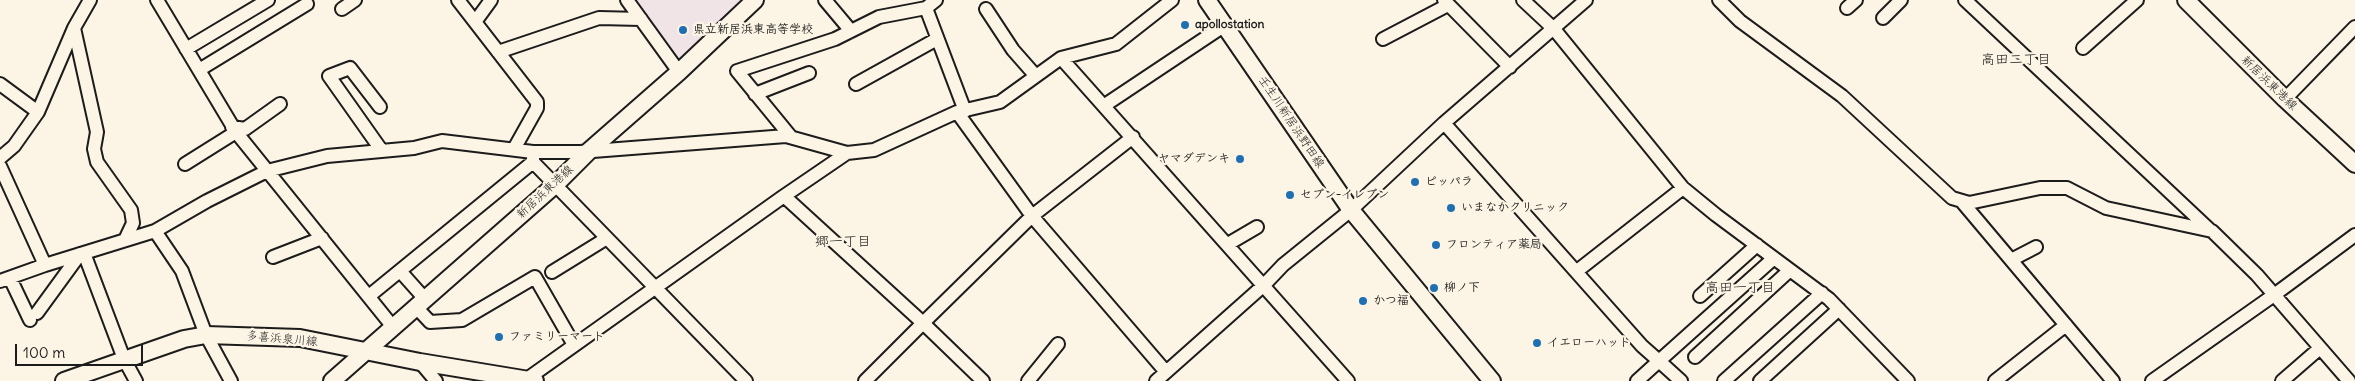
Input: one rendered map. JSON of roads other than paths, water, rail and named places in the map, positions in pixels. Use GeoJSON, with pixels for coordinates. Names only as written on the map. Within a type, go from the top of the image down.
{"type":"FeatureCollection","features":[{"type":"Feature","properties":{"kind":"main road","name":"新居浜東港線"},"geometry":{"type":"LineString","coordinates":[[332,381],[556,184],[590,150],[679,72],[754,0]]}},
{"type":"Feature","properties":{"kind":"main road","name":"壬生川新居浜野田線"},"geometry":{"type":"LineString","coordinates":[[1206,0],[1351,210],[1492,381]]}},
{"type":"Feature","properties":{"kind":"main road","name":"新居浜東港線"},"geometry":{"type":"LineString","coordinates":[[2186,0],[2285,99],[2355,164]]}},
{"type":"Feature","properties":{"kind":"main road","name":"多喜浜泉川線"},"geometry":{"type":"LineString","coordinates":[[64,381],[184,339],[206,335],[300,338],[420,362],[531,380]]}},
{"type":"Feature","properties":{"kind":"street"},"geometry":{"type":"LineString","coordinates":[[0,158],[14,146],[38,112],[74,28],[90,0]]}},
{"type":"Feature","properties":{"kind":"street"},"geometry":{"type":"LineString","coordinates":[[158,0],[234,130],[394,327]]}},
{"type":"Feature","properties":{"kind":"street"},"geometry":{"type":"LineString","coordinates":[[186,49],[268,0]]}},
{"type":"Feature","properties":{"kind":"street"},"geometry":{"type":"LineString","coordinates":[[342,9],[355,0]]}},
{"type":"Feature","properties":{"kind":"street"},"geometry":{"type":"LineString","coordinates":[[458,0],[537,102],[537,108],[514,149]]}},
{"type":"Feature","properties":{"kind":"street"},"geometry":{"type":"LineString","coordinates":[[474,22],[491,0]]}},
{"type":"Feature","properties":{"kind":"street"},"geometry":{"type":"LineString","coordinates":[[628,0],[679,72]]}},
{"type":"Feature","properties":{"kind":"street"},"geometry":{"type":"LineString","coordinates":[[825,0],[851,31]]}},
{"type":"Feature","properties":{"kind":"street"},"geometry":{"type":"LineString","coordinates":[[791,137],[737,71],[835,40],[879,17],[926,8],[936,0]]}},
{"type":"Feature","properties":{"kind":"street"},"geometry":{"type":"LineString","coordinates":[[369,296],[533,157],[590,150],[791,137],[847,152],[874,150],[961,112],[1000,102],[1061,58],[1116,44],[1172,0]]}},
{"type":"Feature","properties":{"kind":"street"},"geometry":{"type":"LineString","coordinates":[[1523,0],[1554,29],[1683,188],[1822,293],[1908,381]]}},
{"type":"Feature","properties":{"kind":"street"},"geometry":{"type":"LineString","coordinates":[[1156,381],[1264,285],[1283,265],[1351,210],[1444,123],[1586,0]]}},
{"type":"Feature","properties":{"kind":"street"},"geometry":{"type":"LineString","coordinates":[[1719,0],[1740,21],[1842,96],[1942,192],[1963,203],[2113,381]]}},
{"type":"Feature","properties":{"kind":"street"},"geometry":{"type":"LineString","coordinates":[[1883,18],[1901,0]]}},
{"type":"Feature","properties":{"kind":"street"},"geometry":{"type":"LineString","coordinates":[[1965,0],[2231,248],[2349,381]]}},
{"type":"Feature","properties":{"kind":"street"},"geometry":{"type":"LineString","coordinates":[[2084,48],[2136,0]]}},
{"type":"Feature","properties":{"kind":"street"},"geometry":{"type":"LineString","coordinates":[[1383,39],[1446,2],[1510,66]]}},
{"type":"Feature","properties":{"kind":"street"},"geometry":{"type":"LineString","coordinates":[[199,70],[307,4]]}},
{"type":"Feature","properties":{"kind":"street"},"geometry":{"type":"LineString","coordinates":[[926,8],[961,112],[1032,216],[1166,372]]}},
{"type":"Feature","properties":{"kind":"street"},"geometry":{"type":"LineString","coordinates":[[986,10],[1013,50],[1035,75]]}},
{"type":"Feature","properties":{"kind":"street"},"geometry":{"type":"LineString","coordinates":[[498,52],[600,18],[641,18]]}},
{"type":"Feature","properties":{"kind":"street"},"geometry":{"type":"LineString","coordinates":[[1105,106],[1225,25]]}},
{"type":"Feature","properties":{"kind":"street"},"geometry":{"type":"LineString","coordinates":[[2285,99],[2355,27]]}},
{"type":"Feature","properties":{"kind":"street"},"geometry":{"type":"LineString","coordinates":[[74,28],[97,132],[94,149],[98,162],[131,210],[133,222],[125,240]]}},
{"type":"Feature","properties":{"kind":"street"},"geometry":{"type":"LineString","coordinates":[[856,84],[937,39]]}},
{"type":"Feature","properties":{"kind":"street"},"geometry":{"type":"LineString","coordinates":[[1061,58],[1348,381]]}},
{"type":"Feature","properties":{"kind":"street"},"geometry":{"type":"LineString","coordinates":[[380,107],[350,68],[329,76],[382,151]]}},
{"type":"Feature","properties":{"kind":"street"},"geometry":{"type":"LineString","coordinates":[[755,94],[809,73]]}},
{"type":"Feature","properties":{"kind":"street"},"geometry":{"type":"LineString","coordinates":[[0,84],[38,112]]}},
{"type":"Feature","properties":{"kind":"street"},"geometry":{"type":"LineString","coordinates":[[186,164],[234,130],[244,129],[280,104]]}},
{"type":"Feature","properties":{"kind":"street"},"geometry":{"type":"LineString","coordinates":[[1444,123],[1642,346],[1681,381]]}},
{"type":"Feature","properties":{"kind":"street"},"geometry":{"type":"LineString","coordinates":[[865,381],[1032,216],[1133,137]]}},
{"type":"Feature","properties":{"kind":"street"},"geometry":{"type":"LineString","coordinates":[[82,253],[33,316],[5,280],[45,265],[82,253],[155,231],[207,201],[267,171],[327,156],[414,148],[442,141],[514,149],[533,157],[607,238],[746,381]]}},
{"type":"Feature","properties":{"kind":"street"},"geometry":{"type":"LineString","coordinates":[[531,380],[574,345],[847,152]]}},
{"type":"Feature","properties":{"kind":"street"},"geometry":{"type":"LineString","coordinates":[[0,166],[45,265]]}},
{"type":"Feature","properties":{"kind":"street"},"geometry":{"type":"LineString","coordinates":[[1577,271],[1683,188]]}},
{"type":"Feature","properties":{"kind":"street"},"geometry":{"type":"LineString","coordinates":[[1963,203],[2040,188],[2067,188],[2106,208],[2210,230]]}},
{"type":"Feature","properties":{"kind":"street"},"geometry":{"type":"LineString","coordinates":[[784,196],[923,323],[983,381]]}},
{"type":"Feature","properties":{"kind":"street"},"geometry":{"type":"LineString","coordinates":[[1228,244],[1257,227]]}},
{"type":"Feature","properties":{"kind":"street"},"geometry":{"type":"LineString","coordinates":[[155,231],[182,271],[206,335],[231,381]]}},
{"type":"Feature","properties":{"kind":"street"},"geometry":{"type":"LineString","coordinates":[[2152,381],[2355,235]]}},
{"type":"Feature","properties":{"kind":"street"},"geometry":{"type":"LineString","coordinates":[[273,256],[322,238]]}},
{"type":"Feature","properties":{"kind":"street"},"geometry":{"type":"LineString","coordinates":[[552,272],[607,238]]}},
{"type":"Feature","properties":{"kind":"street"},"geometry":{"type":"LineString","coordinates":[[1700,296],[1757,245]]}},
{"type":"Feature","properties":{"kind":"street"},"geometry":{"type":"LineString","coordinates":[[2011,260],[2036,247]]}},
{"type":"Feature","properties":{"kind":"street"},"geometry":{"type":"LineString","coordinates":[[82,253],[124,359],[136,381]]}},
{"type":"Feature","properties":{"kind":"street"},"geometry":{"type":"LineString","coordinates":[[1637,381],[1774,258]]}},
{"type":"Feature","properties":{"kind":"street"},"geometry":{"type":"LineString","coordinates":[[1695,357],[1790,270]]}},
{"type":"Feature","properties":{"kind":"street"},"geometry":{"type":"LineString","coordinates":[[400,271],[430,322],[462,320],[535,277],[574,345]]}},
{"type":"Feature","properties":{"kind":"street"},"geometry":{"type":"LineString","coordinates":[[1724,381],[1822,293]]}},
{"type":"Feature","properties":{"kind":"street"},"geometry":{"type":"LineString","coordinates":[[1760,381],[1839,309]]}},
{"type":"Feature","properties":{"kind":"street"},"geometry":{"type":"LineString","coordinates":[[1995,381],[2066,325]]}},
{"type":"Feature","properties":{"kind":"street"},"geometry":{"type":"LineString","coordinates":[[1028,381],[1058,344]]}},
{"type":"Feature","properties":{"kind":"street"},"geometry":{"type":"LineString","coordinates":[[2282,381],[2320,348]]}},
{"type":"Feature","properties":{"kind":"street"},"geometry":{"type":"LineString","coordinates":[[420,362],[436,381]]}},
{"type":"Feature","properties":{"kind":"place","name":"apollostation"},"geometry":{"type":"Point","coordinates":[1185,25]}},
{"type":"Feature","properties":{"kind":"place","name":"県立新居浜東高等学校"},"geometry":{"type":"Point","coordinates":[683,30]}},
{"type":"Feature","properties":{"kind":"place","name":"ヤマダデンキ"},"geometry":{"type":"Point","coordinates":[1240,159]}},
{"type":"Feature","properties":{"kind":"place","name":"ピッパラ"},"geometry":{"type":"Point","coordinates":[1415,182]}},
{"type":"Feature","properties":{"kind":"place","name":"セブン-イレブン"},"geometry":{"type":"Point","coordinates":[1290,195]}},
{"type":"Feature","properties":{"kind":"place","name":"いまなかクリニック"},"geometry":{"type":"Point","coordinates":[1451,208]}},
{"type":"Feature","properties":{"kind":"place","name":"フロンティア薬局"},"geometry":{"type":"Point","coordinates":[1436,245]}},
{"type":"Feature","properties":{"kind":"place","name":"柳ノ下"},"geometry":{"type":"Point","coordinates":[1434,288]}},
{"type":"Feature","properties":{"kind":"place","name":"かつ福"},"geometry":{"type":"Point","coordinates":[1363,301]}},
{"type":"Feature","properties":{"kind":"place","name":"ファミリーマート"},"geometry":{"type":"Point","coordinates":[499,337]}},
{"type":"Feature","properties":{"kind":"place","name":"イエローハット"},"geometry":{"type":"Point","coordinates":[1537,343]}},
{"type":"Feature","properties":{"kind":"district","name":"高田二丁目"},"geometry":{"type":"Point","coordinates":[2016,60]}},
{"type":"Feature","properties":{"kind":"district","name":"郷一丁目"},"geometry":{"type":"Point","coordinates":[843,242]}},
{"type":"Feature","properties":{"kind":"district","name":"高田一丁目"},"geometry":{"type":"Point","coordinates":[1740,288]}}]}
